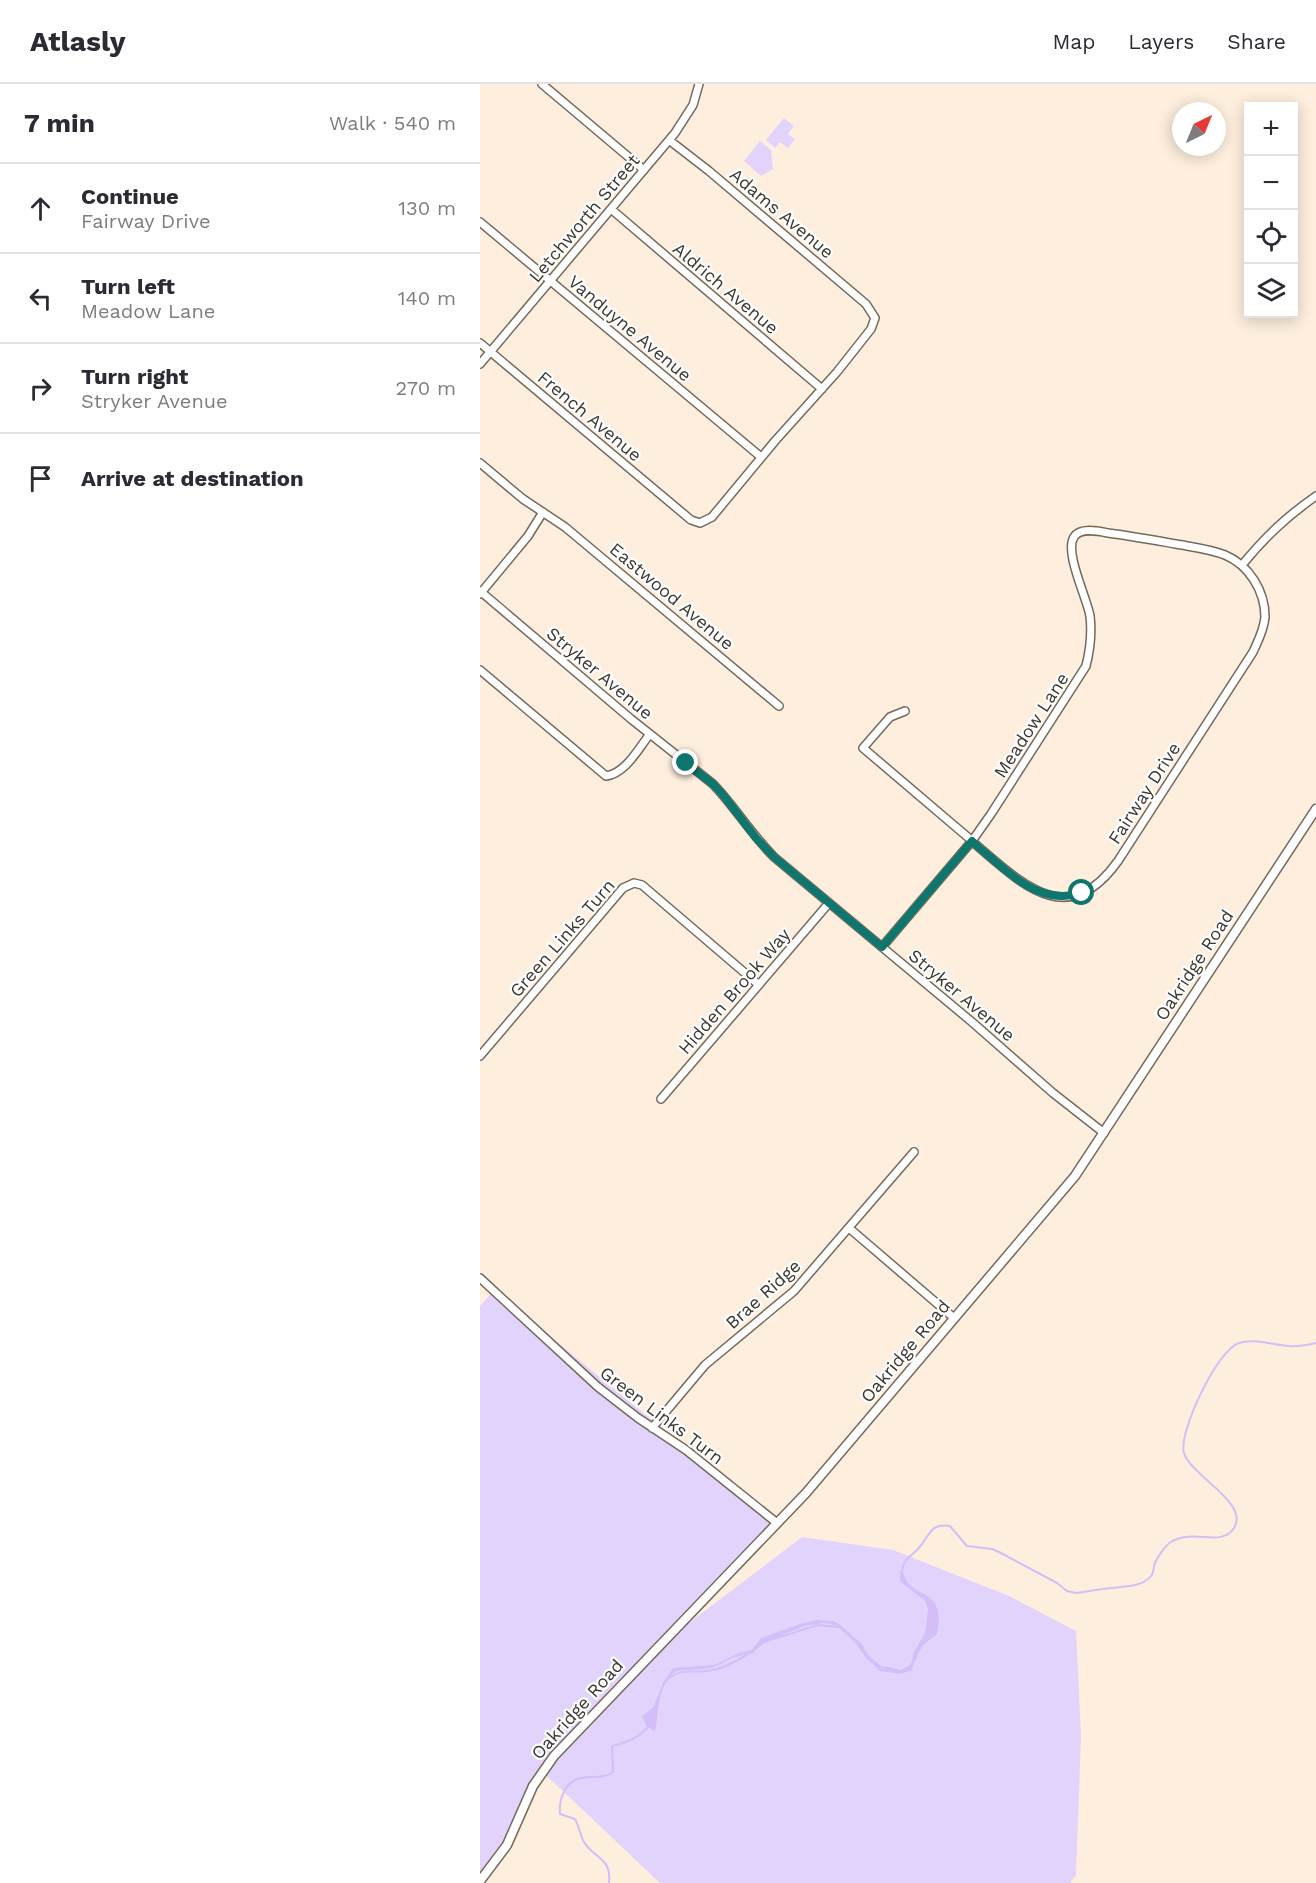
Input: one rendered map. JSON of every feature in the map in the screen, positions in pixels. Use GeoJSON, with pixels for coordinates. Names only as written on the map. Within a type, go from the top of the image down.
{"type":"FeatureCollection","features":[{"type":"Feature","properties":{"kind":"street"},"geometry":{"type":"LineString","coordinates":[[542,84],[644,170]]}},
{"type":"Feature","properties":{"kind":"street","name":"Letchworth Street"},"geometry":{"type":"LineString","coordinates":[[480,364],[669,140],[689,112],[699,84]]}},
{"type":"Feature","properties":{"kind":"street","name":"Adams Avenue"},"geometry":{"type":"LineString","coordinates":[[669,140],[850,289],[872,311],[875,318],[871,329],[822,389]]}},
{"type":"Feature","properties":{"kind":"street","name":"Aldrich Avenue"},"geometry":{"type":"LineString","coordinates":[[611,209],[822,389]]}},
{"type":"Feature","properties":{"kind":"street","name":"Vanduyne Avenue"},"geometry":{"type":"LineString","coordinates":[[480,222],[761,457]]}},
{"type":"Feature","properties":{"kind":"street","name":"French Avenue"},"geometry":{"type":"LineString","coordinates":[[480,343],[694,522],[700,523],[708,520],[761,457]]}},
{"type":"Feature","properties":{"kind":"street"},"geometry":{"type":"LineString","coordinates":[[761,457],[822,389]]}},
{"type":"Feature","properties":{"kind":"street"},"geometry":{"type":"LineString","coordinates":[[480,463],[523,499],[543,512],[528,536],[480,593]]}},
{"type":"Feature","properties":{"kind":"street"},"geometry":{"type":"LineString","coordinates":[[1242,566],[1285,519],[1316,496]]}},
{"type":"Feature","properties":{"kind":"street","name":"Eastwood Avenue"},"geometry":{"type":"LineString","coordinates":[[543,512],[565,527],[779,706]]}},
{"type":"Feature","properties":{"kind":"street","name":"Meadow Lane"},"geometry":{"type":"LineString","coordinates":[[882,947],[992,814],[1086,666],[1089,652],[1090,615],[1072,556],[1072,540],[1082,531],[1128,536]]}},
{"type":"Feature","properties":{"kind":"street","name":"Fairway Drive"},"geometry":{"type":"LineString","coordinates":[[905,711],[890,717],[863,748],[1029,888],[1048,895],[1064,897],[1076,895],[1094,887],[1105,878],[1118,861],[1253,652],[1262,634],[1265,619],[1262,597],[1251,575],[1226,555],[1128,536]]}},
{"type":"Feature","properties":{"kind":"street","name":"Stryker Avenue"},"geometry":{"type":"LineString","coordinates":[[480,593],[713,784],[763,846],[1053,1093],[1104,1133]]}},
{"type":"Feature","properties":{"kind":"street"},"geometry":{"type":"LineString","coordinates":[[480,669],[606,776],[618,772],[625,766],[650,734]]}},
{"type":"Feature","properties":{"kind":"street","name":"Oakridge Road"},"geometry":{"type":"LineString","coordinates":[[480,1881],[507,1845],[533,1786],[554,1756],[824,1473],[1075,1176],[1316,809]]}},
{"type":"Feature","properties":{"kind":"street","name":"Green Links Turn"},"geometry":{"type":"LineString","coordinates":[[480,1056],[622,888],[634,883],[642,885],[759,985]]}},
{"type":"Feature","properties":{"kind":"street","name":"Hidden Brook Way"},"geometry":{"type":"LineString","coordinates":[[661,1099],[830,903]]}},
{"type":"Feature","properties":{"kind":"street","name":"Brae Ridge"},"geometry":{"type":"LineString","coordinates":[[652,1428],[705,1365],[794,1291],[914,1152]]}},
{"type":"Feature","properties":{"kind":"street"},"geometry":{"type":"LineString","coordinates":[[849,1228],[954,1318]]}},
{"type":"Feature","properties":{"kind":"street","name":"Green Links Turn"},"geometry":{"type":"LineString","coordinates":[[480,1278],[598,1387],[625,1409],[686,1450],[777,1523]]}},
{"type":"Feature","properties":{"kind":"shaded area"},"geometry":{"type":"Polygon","coordinates":[[[784,118],[794,126],[788,134],[795,139],[788,148],[780,142],[775,148],[766,140],[784,118]]]}},
{"type":"Feature","properties":{"kind":"shaded area"},"geometry":{"type":"Polygon","coordinates":[[[760,141],[771,150],[773,169],[761,176],[744,161],[760,141]]]}},
{"type":"Feature","properties":{"kind":"shaded area"},"geometry":{"type":"Polygon","coordinates":[[[494,1290],[777,1523],[681,1629],[802,1537],[893,1550],[1009,1596],[1076,1631],[1081,1735],[1076,1875],[1070,1883],[660,1883],[547,1776],[528,1796],[504,1849],[480,1879],[480,1306],[494,1290]]]}},
{"type":"Feature","properties":{"kind":"shaded area"},"geometry":{"type":"Polygon","coordinates":[[[900,1572],[914,1588],[933,1601],[939,1618],[937,1634],[923,1645],[911,1671],[898,1674],[875,1666],[855,1642],[831,1624],[805,1626],[764,1642],[753,1653],[732,1658],[712,1668],[676,1671],[665,1684],[662,1692],[655,1731],[647,1727],[642,1716],[653,1708],[663,1683],[673,1668],[715,1665],[739,1653],[752,1650],[761,1638],[803,1623],[817,1620],[838,1623],[862,1644],[869,1656],[882,1667],[900,1670],[909,1666],[925,1633],[928,1609],[925,1601],[900,1581],[900,1572]]]}},
{"type":"Feature","properties":{"kind":"waterway"},"geometry":{"type":"LineString","coordinates":[[902,1576],[906,1560],[938,1526],[950,1526],[967,1546],[999,1552],[1057,1583],[1067,1591],[1076,1593],[1141,1583],[1152,1575],[1160,1554],[1171,1542],[1180,1538],[1214,1538],[1229,1534],[1237,1519],[1234,1509],[1227,1499],[1197,1471],[1184,1453],[1187,1428],[1201,1392],[1221,1360],[1230,1349],[1239,1343],[1257,1341],[1292,1346],[1316,1343]]}},
{"type":"Feature","properties":{"kind":"waterway"},"geometry":{"type":"LineString","coordinates":[[759,1646],[764,1642],[818,1625],[839,1627]]}},
{"type":"Feature","properties":{"kind":"waterway"},"geometry":{"type":"LineString","coordinates":[[669,1678],[682,1672],[717,1669],[747,1655]]}},
{"type":"Feature","properties":{"kind":"waterway"},"geometry":{"type":"LineString","coordinates":[[876,1666],[880,1670],[895,1672]]}},
{"type":"Feature","properties":{"kind":"waterway"},"geometry":{"type":"LineString","coordinates":[[609,1883],[608,1868],[584,1842],[575,1819],[560,1814],[562,1795],[575,1780],[613,1772],[612,1746],[632,1740],[648,1727]]}},
{"type":"Feature","properties":{"kind":"route"},"geometry":{"type":"LineString","coordinates":[[686,763],[713,784],[774,857],[882,947],[972,841],[1029,888],[1056,896],[1067,897],[1082,893]]}}]}
